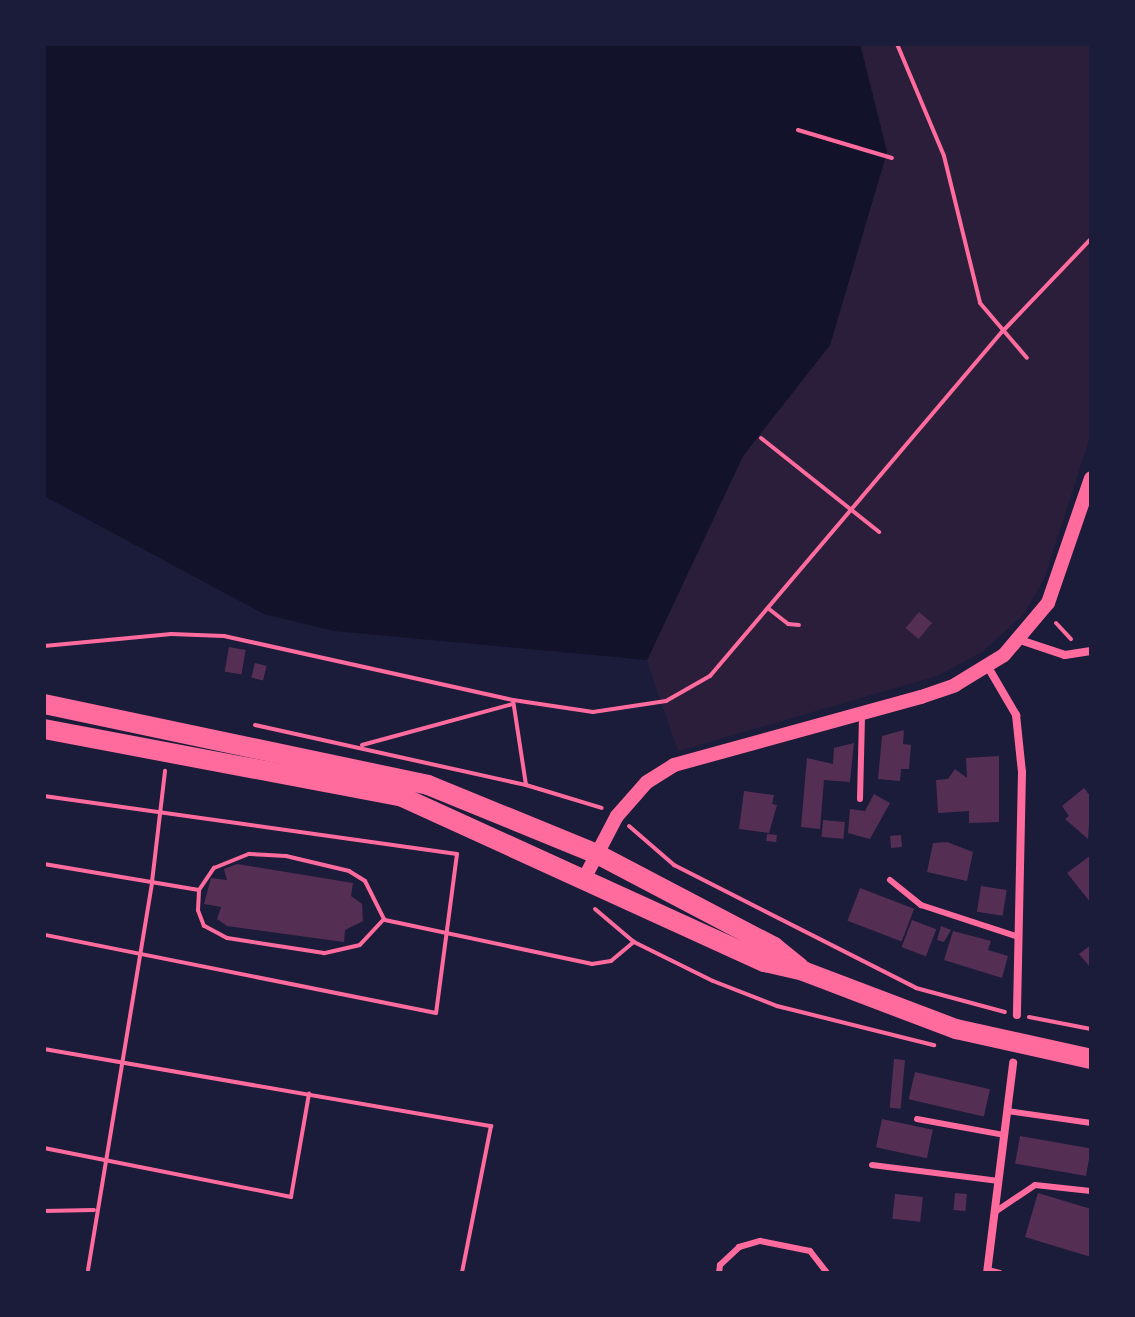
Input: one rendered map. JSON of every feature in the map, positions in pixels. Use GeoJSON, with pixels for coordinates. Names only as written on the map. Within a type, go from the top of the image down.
{"type":"FeatureCollection","features":[{"type":"Feature","properties":{"kind":"main road"},"geometry":{"type":"LineString","coordinates":[[44,704],[405,779],[597,854],[774,947],[803,971]]}},
{"type":"Feature","properties":{"kind":"main road"},"geometry":{"type":"LineString","coordinates":[[44,729],[400,796],[765,962],[803,971],[956,1029],[1091,1059]]}},
{"type":"Feature","properties":{"kind":"street"},"geometry":{"type":"LineString","coordinates":[[584,879],[617,816],[647,782],[674,765],[955,685],[988,667],[1038,620],[1056,586],[1091,478]]}},
{"type":"Feature","properties":{"kind":"street"},"geometry":{"type":"LineString","coordinates":[[1020,640],[1065,655],[1091,651]]}},
{"type":"Feature","properties":{"kind":"street"},"geometry":{"type":"LineString","coordinates":[[988,667],[1016,715],[1022,772],[1016,936],[1017,1015]]}},
{"type":"Feature","properties":{"kind":"street"},"geometry":{"type":"LineString","coordinates":[[988,1271],[1013,1063]]}},
{"type":"Feature","properties":{"kind":"lane"},"geometry":{"type":"LineString","coordinates":[[860,799],[862,713]]}},
{"type":"Feature","properties":{"kind":"lane"},"geometry":{"type":"LineString","coordinates":[[890,880],[921,905],[1016,936]]}},
{"type":"Feature","properties":{"kind":"lane"},"geometry":{"type":"LineString","coordinates":[[1007,1111],[1091,1123]]}},
{"type":"Feature","properties":{"kind":"lane"},"geometry":{"type":"LineString","coordinates":[[917,1119],[1004,1135]]}},
{"type":"Feature","properties":{"kind":"lane"},"geometry":{"type":"LineString","coordinates":[[872,1165],[999,1181]]}},
{"type":"Feature","properties":{"kind":"lane"},"geometry":{"type":"LineString","coordinates":[[995,1212],[1035,1185],[1091,1191]]}},
{"type":"Feature","properties":{"kind":"lane"},"geometry":{"type":"LineString","coordinates":[[719,1273],[720,1265],[739,1247],[760,1241],[810,1251],[827,1273]]}},
{"type":"Feature","properties":{"kind":"lane"},"geometry":{"type":"LineString","coordinates":[[988,1271],[1000,1273]]}},
{"type":"Feature","properties":{"kind":"path"},"geometry":{"type":"LineString","coordinates":[[897,44],[944,156],[980,303],[1027,358]]}},
{"type":"Feature","properties":{"kind":"path"},"geometry":{"type":"LineString","coordinates":[[798,130],[892,158]]}},
{"type":"Feature","properties":{"kind":"path"},"geometry":{"type":"LineString","coordinates":[[44,646],[171,634],[224,636],[513,702],[593,712],[666,701],[710,676],[1002,332],[1091,239]]}},
{"type":"Feature","properties":{"kind":"path"},"geometry":{"type":"LineString","coordinates":[[761,438],[879,532]]}},
{"type":"Feature","properties":{"kind":"path"},"geometry":{"type":"LineString","coordinates":[[769,609],[788,624],[799,625]]}},
{"type":"Feature","properties":{"kind":"path"},"geometry":{"type":"LineString","coordinates":[[1059,613],[1056,626],[1076,639]]}},
{"type":"Feature","properties":{"kind":"path"},"geometry":{"type":"LineString","coordinates":[[360,746],[513,702]]}},
{"type":"Feature","properties":{"kind":"path"},"geometry":{"type":"LineString","coordinates":[[513,702],[526,785],[617,816],[674,865],[916,988],[1017,1015],[1091,1029]]}},
{"type":"Feature","properties":{"kind":"path"},"geometry":{"type":"LineString","coordinates":[[88,1270],[102,1159],[152,882],[165,769]]}},
{"type":"Feature","properties":{"kind":"path"},"geometry":{"type":"LineString","coordinates":[[44,796],[457,854],[436,1013],[44,935]]}},
{"type":"Feature","properties":{"kind":"path"},"geometry":{"type":"LineString","coordinates":[[249,854],[286,856],[349,871],[365,881],[384,919],[360,945],[324,953],[227,938],[204,926],[198,910],[199,890],[214,868],[249,854]]}},
{"type":"Feature","properties":{"kind":"path"},"geometry":{"type":"LineString","coordinates":[[44,864],[199,890]]}},
{"type":"Feature","properties":{"kind":"path"},"geometry":{"type":"LineString","coordinates":[[595,909],[634,942],[777,1006],[939,1046]]}},
{"type":"Feature","properties":{"kind":"path"},"geometry":{"type":"LineString","coordinates":[[384,919],[448,930],[551,959],[592,964],[611,961],[634,942]]}},
{"type":"Feature","properties":{"kind":"path"},"geometry":{"type":"LineString","coordinates":[[44,1049],[491,1126],[462,1273]]}},
{"type":"Feature","properties":{"kind":"path"},"geometry":{"type":"LineString","coordinates":[[44,1148],[291,1197],[309,1094]]}},
{"type":"Feature","properties":{"kind":"path"},"geometry":{"type":"LineString","coordinates":[[44,1211],[94,1210]]}},
{"type":"Feature","properties":{"kind":"path"},"geometry":{"type":"LineString","coordinates":[[79,1273],[88,1270],[105,1273]]}},
{"type":"Feature","properties":{"kind":"shaded area"},"geometry":{"type":"Polygon","coordinates":[[[44,44],[860,44],[887,152],[830,345],[743,456],[647,660],[334,631],[264,614],[44,496],[44,44]]]}},
{"type":"Feature","properties":{"kind":"shaded area"},"geometry":{"type":"Polygon","coordinates":[[[860,44],[1091,44],[1091,434],[1044,579],[1024,614],[982,652],[937,676],[678,751],[647,661],[743,456],[830,345],[887,152],[860,44]]]}},
{"type":"Feature","properties":{"kind":"building"},"geometry":{"type":"Polygon","coordinates":[[[919,612],[932,623],[919,639],[906,628],[919,612]]]}},
{"type":"Feature","properties":{"kind":"building"},"geometry":{"type":"Polygon","coordinates":[[[229,647],[246,650],[241,675],[225,672],[229,647]]]}},
{"type":"Feature","properties":{"kind":"building"},"geometry":{"type":"Polygon","coordinates":[[[255,663],[267,666],[263,680],[251,678],[255,663]]]}},
{"type":"Feature","properties":{"kind":"building"},"geometry":{"type":"Polygon","coordinates":[[[904,730],[903,744],[911,745],[909,769],[901,769],[900,781],[878,779],[882,736],[904,730]]]}},
{"type":"Feature","properties":{"kind":"building"},"geometry":{"type":"Polygon","coordinates":[[[854,743],[850,782],[824,780],[820,829],[801,827],[807,758],[833,764],[834,748],[854,743]]]}},
{"type":"Feature","properties":{"kind":"building"},"geometry":{"type":"Polygon","coordinates":[[[999,756],[999,822],[969,823],[969,811],[938,813],[936,780],[948,779],[955,769],[967,778],[966,758],[999,756]]]}},
{"type":"Feature","properties":{"kind":"building"},"geometry":{"type":"Polygon","coordinates":[[[1084,788],[1091,797],[1088,839],[1065,819],[1069,816],[1062,806],[1084,788]]]}},
{"type":"Feature","properties":{"kind":"building"},"geometry":{"type":"Polygon","coordinates":[[[744,791],[774,795],[772,804],[777,805],[769,833],[739,829],[744,791]]]}},
{"type":"Feature","properties":{"kind":"building"},"geometry":{"type":"Polygon","coordinates":[[[874,794],[890,803],[870,839],[848,833],[850,809],[865,811],[874,794]]]}},
{"type":"Feature","properties":{"kind":"building"},"geometry":{"type":"Polygon","coordinates":[[[823,820],[845,822],[843,839],[822,837],[823,820]]]}},
{"type":"Feature","properties":{"kind":"building"},"geometry":{"type":"Polygon","coordinates":[[[767,834],[777,835],[776,842],[766,841],[767,834]]]}},
{"type":"Feature","properties":{"kind":"building"},"geometry":{"type":"Polygon","coordinates":[[[901,835],[902,847],[891,848],[890,836],[901,835]]]}},
{"type":"Feature","properties":{"kind":"building"},"geometry":{"type":"Polygon","coordinates":[[[947,842],[973,852],[967,881],[927,872],[933,843],[947,842]]]}},
{"type":"Feature","properties":{"kind":"building"},"geometry":{"type":"Polygon","coordinates":[[[1091,855],[1091,903],[1067,873],[1091,855]]]}},
{"type":"Feature","properties":{"kind":"building"},"geometry":{"type":"Polygon","coordinates":[[[237,864],[353,883],[351,896],[362,904],[363,921],[345,930],[344,942],[227,926],[217,919],[221,907],[204,904],[211,878],[227,880],[224,869],[237,864]]]}},
{"type":"Feature","properties":{"kind":"building"},"geometry":{"type":"Polygon","coordinates":[[[981,886],[1007,890],[1003,916],[977,912],[981,886]]]}},
{"type":"Feature","properties":{"kind":"building"},"geometry":{"type":"Polygon","coordinates":[[[860,888],[914,909],[902,941],[847,921],[860,888]]]}},
{"type":"Feature","properties":{"kind":"building"},"geometry":{"type":"Polygon","coordinates":[[[912,920],[936,929],[926,956],[902,947],[912,920]]]}},
{"type":"Feature","properties":{"kind":"building"},"geometry":{"type":"Polygon","coordinates":[[[941,926],[951,930],[944,942],[937,940],[941,926]]]}},
{"type":"Feature","properties":{"kind":"building"},"geometry":{"type":"Polygon","coordinates":[[[953,931],[991,941],[988,950],[1008,956],[1002,978],[944,960],[953,931]]]}},
{"type":"Feature","properties":{"kind":"building"},"geometry":{"type":"Polygon","coordinates":[[[1091,945],[1091,968],[1079,954],[1091,945]]]}},
{"type":"Feature","properties":{"kind":"building"},"geometry":{"type":"Polygon","coordinates":[[[894,1059],[905,1060],[901,1109],[890,1108],[894,1059]]]}},
{"type":"Feature","properties":{"kind":"building"},"geometry":{"type":"Polygon","coordinates":[[[915,1072],[990,1089],[984,1117],[909,1099],[915,1072]]]}},
{"type":"Feature","properties":{"kind":"building"},"geometry":{"type":"Polygon","coordinates":[[[882,1119],[933,1130],[927,1158],[876,1147],[882,1119]]]}},
{"type":"Feature","properties":{"kind":"building"},"geometry":{"type":"Polygon","coordinates":[[[1020,1136],[1091,1149],[1086,1176],[1015,1164],[1020,1136]]]}},
{"type":"Feature","properties":{"kind":"building"},"geometry":{"type":"Polygon","coordinates":[[[955,1193],[967,1194],[965,1211],[954,1210],[955,1193]]]}},
{"type":"Feature","properties":{"kind":"building"},"geometry":{"type":"Polygon","coordinates":[[[1038,1193],[1091,1209],[1091,1257],[1025,1237],[1038,1193]]]}},
{"type":"Feature","properties":{"kind":"building"},"geometry":{"type":"Polygon","coordinates":[[[895,1194],[923,1197],[920,1222],[892,1219],[895,1194]]]}}]}
